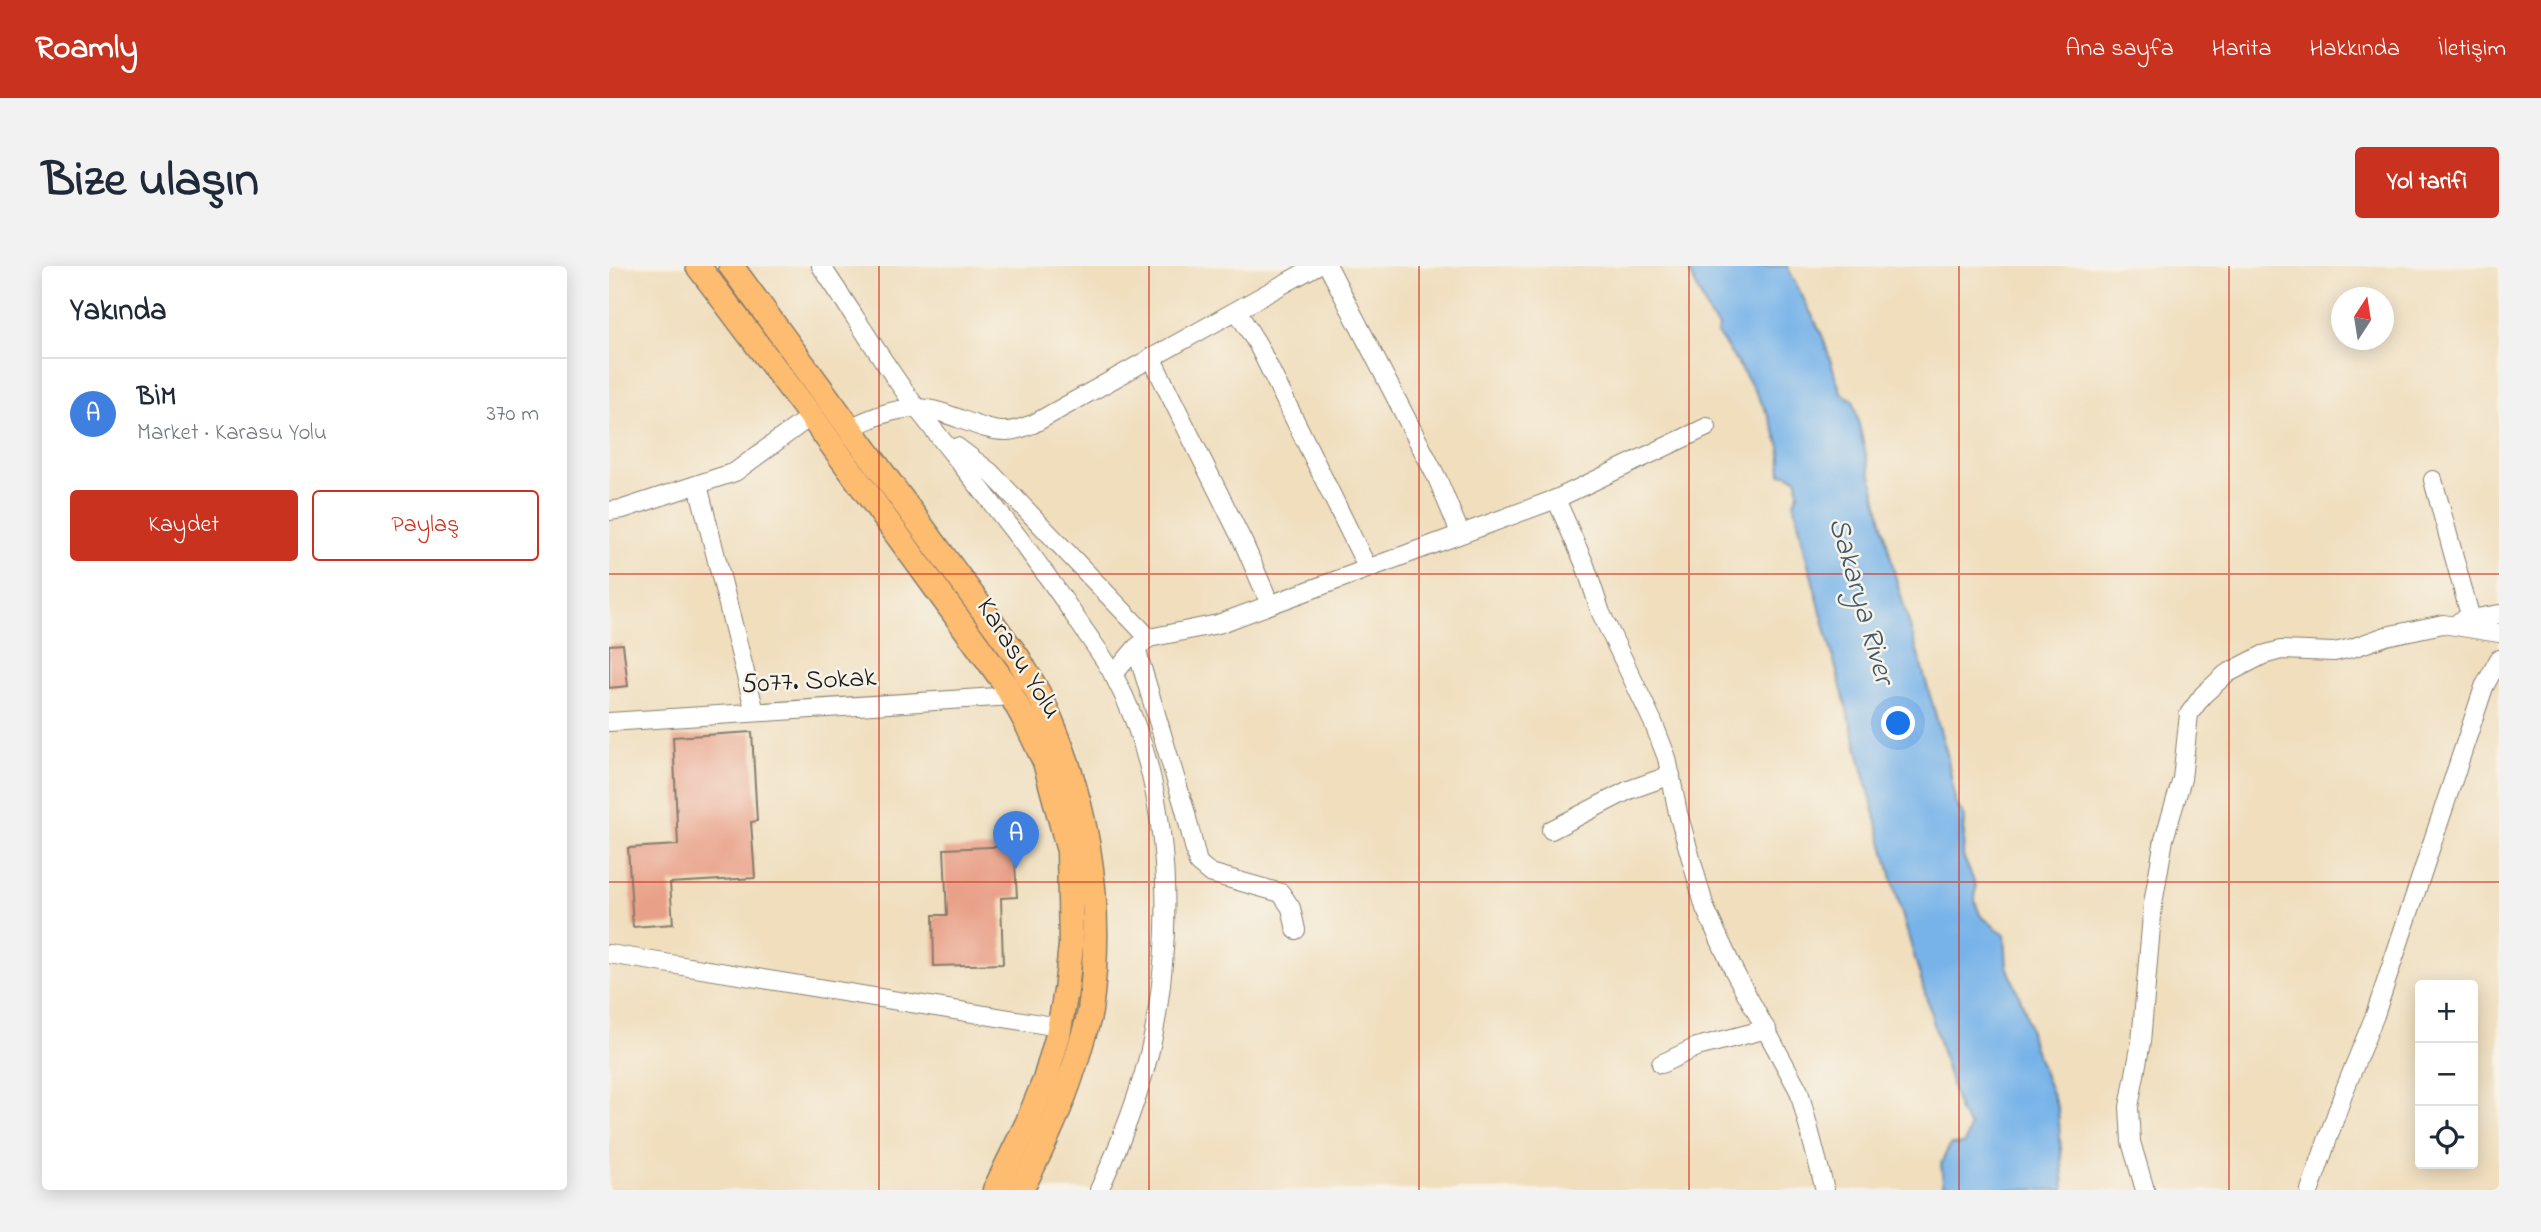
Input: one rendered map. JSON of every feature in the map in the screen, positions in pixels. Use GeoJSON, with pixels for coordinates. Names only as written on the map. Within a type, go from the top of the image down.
{"type":"FeatureCollection","features":[{"type":"Feature","properties":{"kind":"highway","name":"Karasu Yolu"},"geometry":{"type":"LineString","coordinates":[[698,266],[811,416],[1004,682],[1045,762],[1069,851],[1071,945],[1066,991],[1045,1080],[995,1190]]}},
{"type":"Feature","properties":{"kind":"highway","name":"Karasu Yolu"},"geometry":{"type":"LineString","coordinates":[[731,266],[1018,657],[1048,712],[1079,797],[1094,879],[1095,935],[1090,1013],[1057,1119],[1021,1190]]}},
{"type":"Feature","properties":{"kind":"street"},"geometry":{"type":"LineString","coordinates":[[821,266],[917,408],[987,495],[1063,598],[1113,675],[1141,744],[1160,815],[1165,911],[1163,958],[1156,1017],[1144,1069],[1123,1134],[1098,1190]]}},
{"type":"Feature","properties":{"kind":"street"},"geometry":{"type":"LineString","coordinates":[[850,428],[883,413],[917,408],[944,412],[997,430],[1013,430],[1033,424],[1316,266]]}},
{"type":"Feature","properties":{"kind":"street"},"geometry":{"type":"LineString","coordinates":[[1328,266],[1438,480],[1460,533]]}},
{"type":"Feature","properties":{"kind":"street"},"geometry":{"type":"LineString","coordinates":[[1237,311],[1258,345],[1367,567]]}},
{"type":"Feature","properties":{"kind":"street"},"geometry":{"type":"LineString","coordinates":[[1151,357],[1244,544],[1270,604]]}},
{"type":"Feature","properties":{"kind":"street"},"geometry":{"type":"LineString","coordinates":[[609,511],[623,509],[735,472],[811,416]]}},
{"type":"Feature","properties":{"kind":"street"},"geometry":{"type":"LineString","coordinates":[[1113,675],[1143,643],[1218,624],[1556,499],[1707,427]]}},
{"type":"Feature","properties":{"kind":"street"},"geometry":{"type":"LineString","coordinates":[[935,430],[990,472],[1143,643],[1198,863],[1210,873],[1281,893],[1291,908],[1296,930]]}},
{"type":"Feature","properties":{"kind":"street"},"geometry":{"type":"LineString","coordinates":[[2433,480],[2471,619]]}},
{"type":"Feature","properties":{"kind":"street"},"geometry":{"type":"LineString","coordinates":[[698,485],[755,712]]}},
{"type":"Feature","properties":{"kind":"street"},"geometry":{"type":"LineString","coordinates":[[1556,499],[1585,565],[1601,613],[1653,722],[1667,758],[1681,826],[1705,908],[1734,971],[1799,1091],[1825,1190]]}},
{"type":"Feature","properties":{"kind":"street"},"geometry":{"type":"LineString","coordinates":[[2145,1190],[2131,1142],[2129,1107],[2141,1042],[2153,904],[2164,839],[2182,779],[2189,714],[2203,695],[2226,674],[2263,655],[2281,650],[2334,652],[2386,636],[2499,614]]}},
{"type":"Feature","properties":{"kind":"street"},"geometry":{"type":"LineString","coordinates":[[2443,624],[2499,633]]}},
{"type":"Feature","properties":{"kind":"street"},"geometry":{"type":"LineString","coordinates":[[2310,1190],[2345,1089],[2375,1014],[2484,687],[2499,659]]}},
{"type":"Feature","properties":{"kind":"street","name":"5077. Sokak"},"geometry":{"type":"LineString","coordinates":[[609,722],[1012,696]]}},
{"type":"Feature","properties":{"kind":"street"},"geometry":{"type":"LineString","coordinates":[[1551,830],[1629,790],[1671,775]]}},
{"type":"Feature","properties":{"kind":"street"},"geometry":{"type":"LineString","coordinates":[[609,954],[1059,1027]]}},
{"type":"Feature","properties":{"kind":"street"},"geometry":{"type":"LineString","coordinates":[[1661,1064],[1697,1047],[1767,1030]]}},
{"type":"Feature","properties":{"kind":"water","name":"Sakarya River"},"geometry":{"type":"Polygon","coordinates":[[[1687,266],[1787,266],[1822,335],[1841,393],[1853,400],[1895,575],[1947,754],[1956,804],[1965,817],[1963,856],[1976,886],[1975,901],[1980,915],[2005,935],[2007,966],[2025,1010],[2033,1045],[2058,1109],[2064,1190],[1944,1190],[1941,1163],[1950,1145],[1964,1144],[1970,1127],[1959,1111],[1894,886],[1805,552],[1794,502],[1798,493],[1797,479],[1781,474],[1780,447],[1769,418],[1717,333],[1719,327],[1710,317],[1687,266]]]}},
{"type":"Feature","properties":{"kind":"building"},"geometry":{"type":"Polygon","coordinates":[[[623,644],[628,686],[609,688],[609,645],[623,644]]]}},
{"type":"Feature","properties":{"kind":"building"},"geometry":{"type":"Polygon","coordinates":[[[752,732],[757,821],[751,822],[755,878],[670,883],[673,924],[633,927],[628,848],[678,845],[673,737],[752,732]]]}},
{"type":"Feature","properties":{"kind":"building"},"geometry":{"type":"Polygon","coordinates":[[[1014,846],[1017,897],[1001,898],[1003,964],[934,966],[933,915],[947,915],[944,849],[1014,846]]]}},
{"type":"Feature","properties":{"kind":"place","name":"BİM"},"geometry":{"type":"Point","coordinates":[1016,869]}}]}
